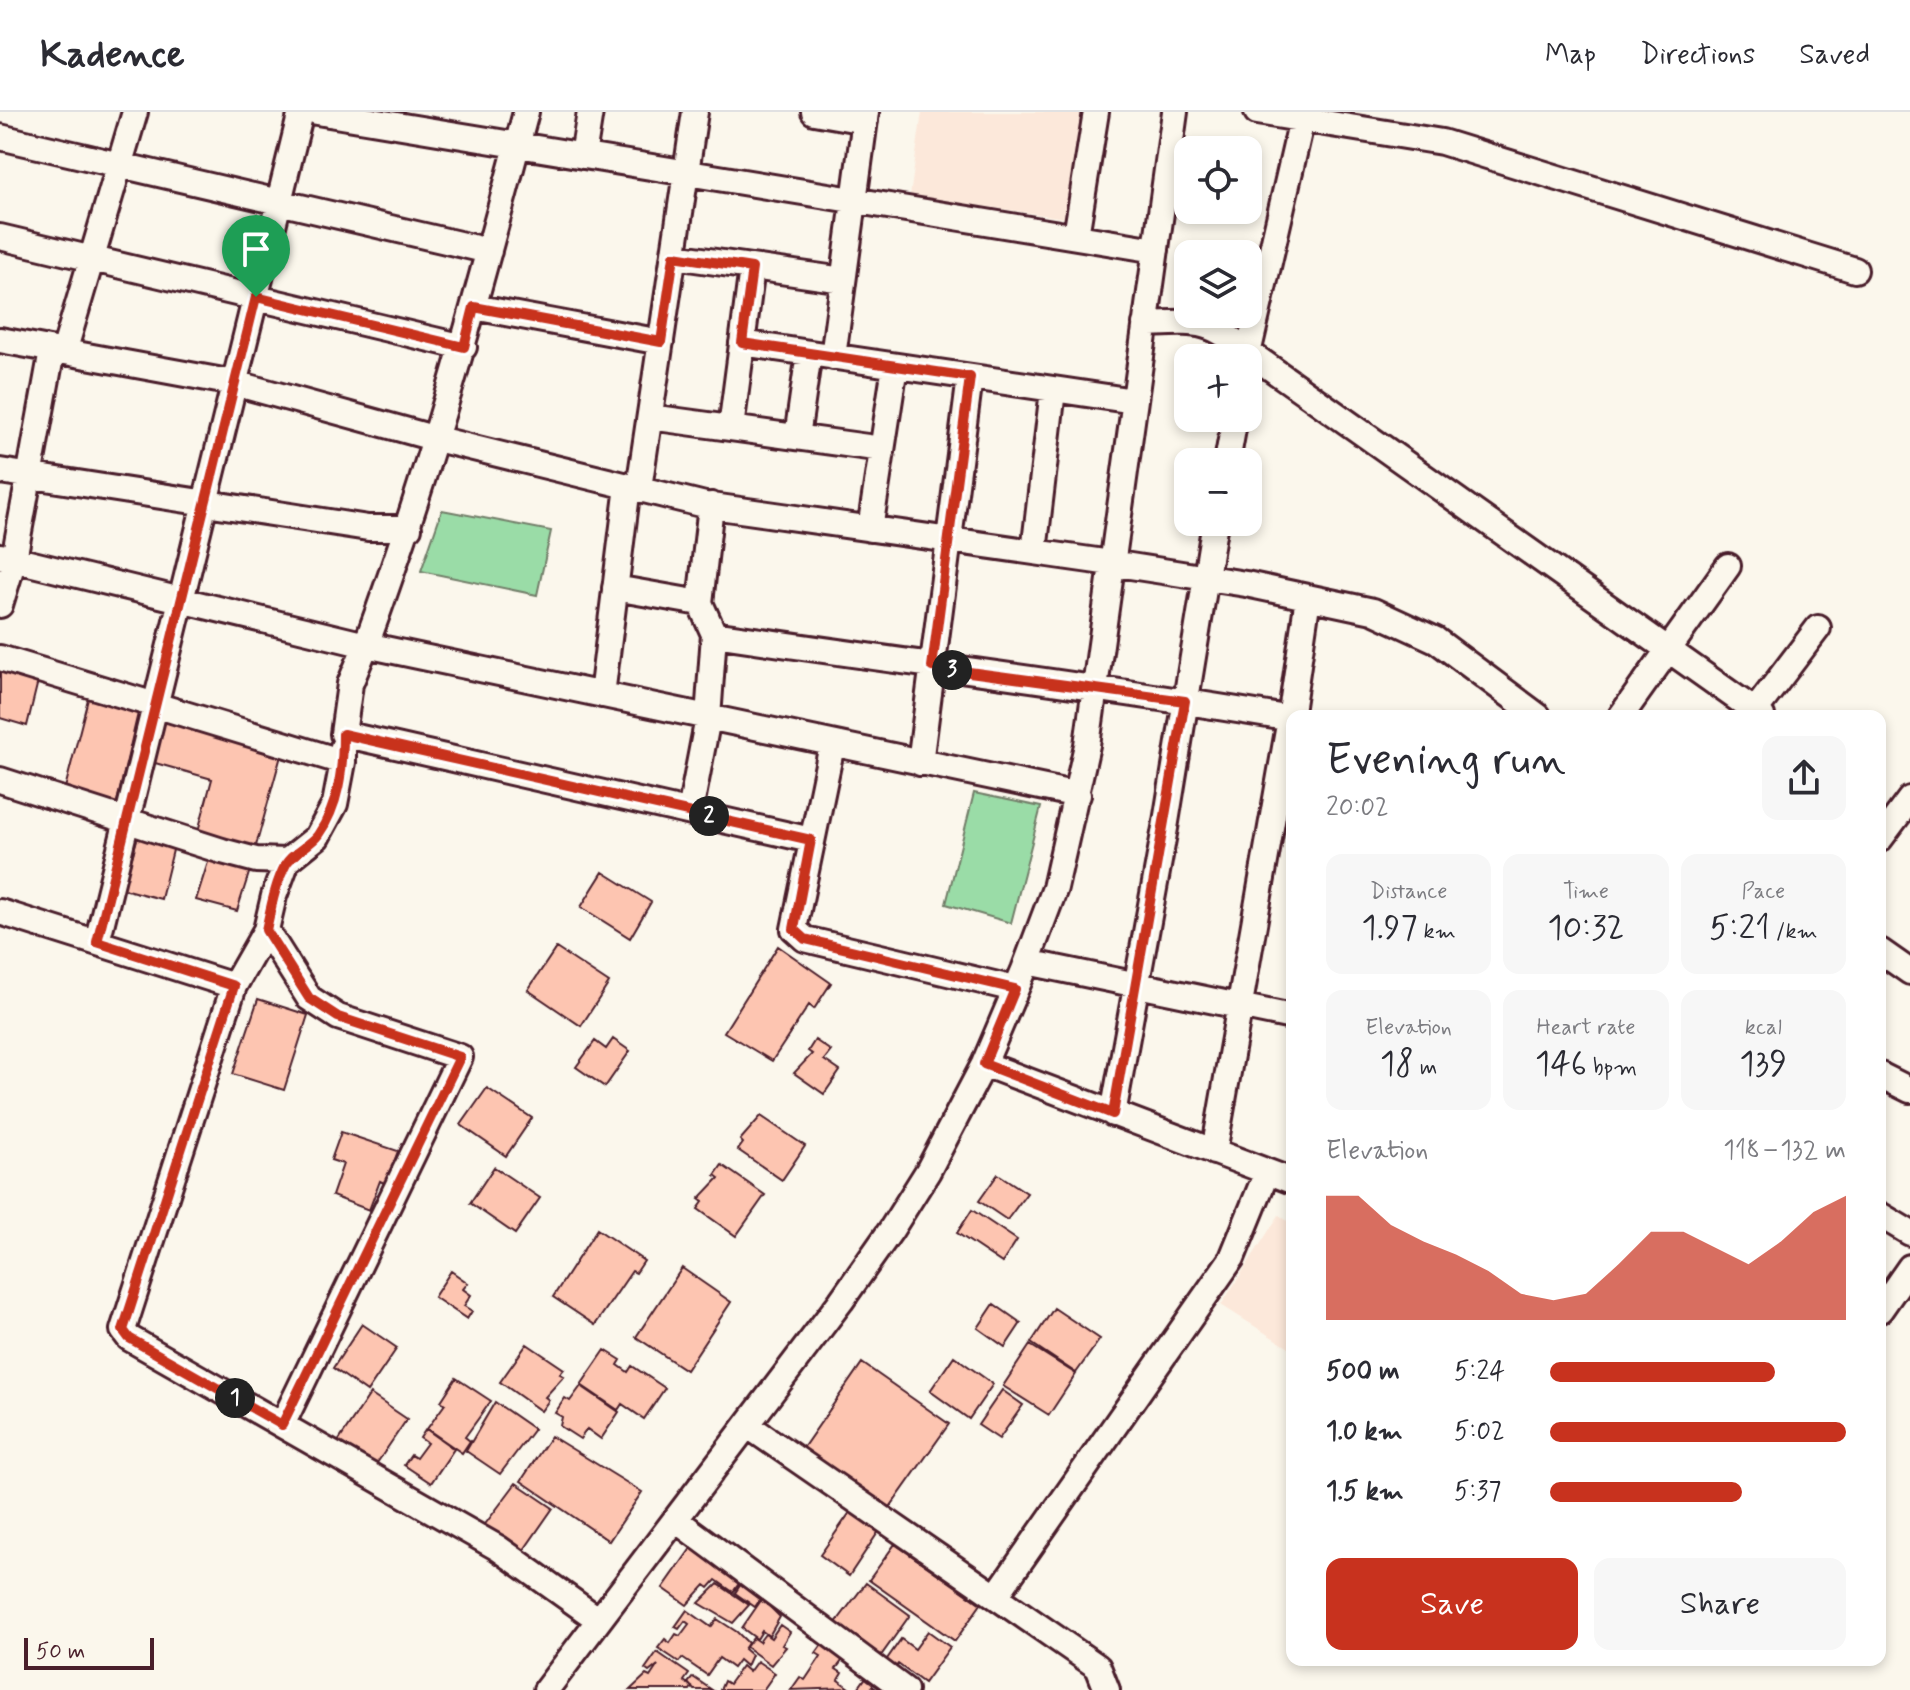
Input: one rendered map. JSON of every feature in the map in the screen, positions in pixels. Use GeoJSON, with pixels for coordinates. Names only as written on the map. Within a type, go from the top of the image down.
{"type":"FeatureCollection","features":[{"type":"Feature","properties":{"kind":"street"},"geometry":{"type":"LineString","coordinates":[[0,605],[7,557],[58,352],[92,259],[135,112]]}},
{"type":"Feature","properties":{"kind":"street"},"geometry":{"type":"LineString","coordinates":[[97,942],[301,112]]}},
{"type":"Feature","properties":{"kind":"street"},"geometry":{"type":"LineString","coordinates":[[320,112],[1156,250]]}},
{"type":"Feature","properties":{"kind":"street"},"geometry":{"type":"LineString","coordinates":[[526,112],[437,439],[409,528],[350,684],[343,734],[343,762],[335,804],[317,837],[287,861],[266,930],[234,986],[123,1330],[129,1338],[498,1548],[599,1620]]}},
{"type":"Feature","properties":{"kind":"street"},"geometry":{"type":"LineString","coordinates":[[583,156],[590,112]]}},
{"type":"Feature","properties":{"kind":"street"},"geometry":{"type":"LineString","coordinates":[[602,695],[615,588],[650,417],[695,112]]}},
{"type":"Feature","properties":{"kind":"street"},"geometry":{"type":"LineString","coordinates":[[814,112],[865,116],[833,357]]}},
{"type":"Feature","properties":{"kind":"street"},"geometry":{"type":"LineString","coordinates":[[1076,236],[1096,112]]}},
{"type":"Feature","properties":{"kind":"street"},"geometry":{"type":"LineString","coordinates":[[546,1690],[891,1230],[928,1171],[984,1064],[1027,962],[1055,888],[1078,795],[1175,112]]}},
{"type":"Feature","properties":{"kind":"street"},"geometry":{"type":"LineString","coordinates":[[1257,112],[1302,119],[1334,118],[1442,142],[1855,270]]}},
{"type":"Feature","properties":{"kind":"street"},"geometry":{"type":"LineString","coordinates":[[1251,344],[1302,119]]}},
{"type":"Feature","properties":{"kind":"street"},"geometry":{"type":"LineString","coordinates":[[0,137],[489,251]]}},
{"type":"Feature","properties":{"kind":"street"},"geometry":{"type":"LineString","coordinates":[[0,237],[464,347]]}},
{"type":"Feature","properties":{"kind":"street"},"geometry":{"type":"LineString","coordinates":[[674,256],[843,280]]}},
{"type":"Feature","properties":{"kind":"street"},"geometry":{"type":"LineString","coordinates":[[731,428],[752,268]]}},
{"type":"Feature","properties":{"kind":"street"},"geometry":{"type":"LineString","coordinates":[[474,307],[661,342]]}},
{"type":"Feature","properties":{"kind":"street"},"geometry":{"type":"LineString","coordinates":[[1145,324],[1193,322],[1220,329],[1236,344]]}},
{"type":"Feature","properties":{"kind":"street"},"geometry":{"type":"LineString","coordinates":[[0,340],[234,383],[437,439],[711,505],[1204,577],[1373,611],[1436,640],[1530,710]]}},
{"type":"Feature","properties":{"kind":"street"},"geometry":{"type":"LineString","coordinates":[[742,343],[1134,401]]}},
{"type":"Feature","properties":{"kind":"street"},"geometry":{"type":"LineString","coordinates":[[797,437],[809,353]]}},
{"type":"Feature","properties":{"kind":"street"},"geometry":{"type":"LineString","coordinates":[[1262,365],[1751,710]]}},
{"type":"Feature","properties":{"kind":"street"},"geometry":{"type":"LineString","coordinates":[[870,529],[895,366]]}},
{"type":"Feature","properties":{"kind":"street"},"geometry":{"type":"LineString","coordinates":[[920,763],[970,377]]}},
{"type":"Feature","properties":{"kind":"street"},"geometry":{"type":"LineString","coordinates":[[1034,552],[1053,390]]}},
{"type":"Feature","properties":{"kind":"street"},"geometry":{"type":"LineString","coordinates":[[650,417],[882,449]]}},
{"type":"Feature","properties":{"kind":"street"},"geometry":{"type":"LineString","coordinates":[[0,471],[368,528],[409,528]]}},
{"type":"Feature","properties":{"kind":"street"},"geometry":{"type":"LineString","coordinates":[[690,812],[708,718],[714,634],[700,603],[711,505]]}},
{"type":"Feature","properties":{"kind":"street"},"geometry":{"type":"LineString","coordinates":[[1113,1114],[1212,536]]}},
{"type":"Feature","properties":{"kind":"street"},"geometry":{"type":"LineString","coordinates":[[7,557],[366,645],[1078,795]]}},
{"type":"Feature","properties":{"kind":"street"},"geometry":{"type":"LineString","coordinates":[[1626,710],[1728,566]]}},
{"type":"Feature","properties":{"kind":"street"},"geometry":{"type":"LineString","coordinates":[[615,588],[700,603]]}},
{"type":"Feature","properties":{"kind":"street"},"geometry":{"type":"LineString","coordinates":[[1292,710],[1308,597]]}},
{"type":"Feature","properties":{"kind":"street"},"geometry":{"type":"LineString","coordinates":[[1759,710],[1818,628]]}},
{"type":"Feature","properties":{"kind":"street"},"geometry":{"type":"LineString","coordinates":[[714,634],[932,667],[1095,686],[1286,718]]}},
{"type":"Feature","properties":{"kind":"street"},"geometry":{"type":"LineString","coordinates":[[0,658],[343,762]]}},
{"type":"Feature","properties":{"kind":"street"},"geometry":{"type":"LineString","coordinates":[[343,734],[811,840]]}},
{"type":"Feature","properties":{"kind":"street"},"geometry":{"type":"LineString","coordinates":[[832,745],[794,929],[805,939],[1015,989]]}},
{"type":"Feature","properties":{"kind":"street"},"geometry":{"type":"LineString","coordinates":[[1214,1152],[1286,748]]}},
{"type":"Feature","properties":{"kind":"street"},"geometry":{"type":"LineString","coordinates":[[0,780],[233,854],[256,860],[287,861]]}},
{"type":"Feature","properties":{"kind":"street"},"geometry":{"type":"LineString","coordinates":[[1886,830],[1900,808]]}},
{"type":"Feature","properties":{"kind":"street"},"geometry":{"type":"LineString","coordinates":[[0,912],[234,986]]}},
{"type":"Feature","properties":{"kind":"street"},"geometry":{"type":"LineString","coordinates":[[266,930],[309,998],[338,1017],[460,1057],[282,1425]]}},
{"type":"Feature","properties":{"kind":"street"},"geometry":{"type":"LineString","coordinates":[[1886,955],[1910,972]]}},
{"type":"Feature","properties":{"kind":"street"},"geometry":{"type":"LineString","coordinates":[[1027,962],[1286,1016]]}},
{"type":"Feature","properties":{"kind":"street"},"geometry":{"type":"LineString","coordinates":[[984,1064],[1286,1179]]}},
{"type":"Feature","properties":{"kind":"street"},"geometry":{"type":"LineString","coordinates":[[1886,1078],[1910,1090]]}},
{"type":"Feature","properties":{"kind":"street"},"geometry":{"type":"LineString","coordinates":[[996,1596],[1232,1258],[1267,1172]]}},
{"type":"Feature","properties":{"kind":"street"},"geometry":{"type":"LineString","coordinates":[[1886,1219],[1910,1233]]}},
{"type":"Feature","properties":{"kind":"street"},"geometry":{"type":"LineString","coordinates":[[1886,1301],[1910,1267]]}},
{"type":"Feature","properties":{"kind":"street"},"geometry":{"type":"LineString","coordinates":[[747,1425],[1098,1667],[1107,1690]]}},
{"type":"Feature","properties":{"kind":"street"},"geometry":{"type":"LineString","coordinates":[[676,1520],[905,1690]]}},
{"type":"Feature","properties":{"kind":"shaded area"},"geometry":{"type":"Polygon","coordinates":[[[922,112],[1086,112],[1072,219],[910,196],[922,112]]]}},
{"type":"Feature","properties":{"kind":"shaded area"},"geometry":{"type":"Polygon","coordinates":[[[1279,1215],[1286,1220],[1286,1346],[1221,1305],[1279,1215]]]}},
{"type":"Feature","properties":{"kind":"green space"},"geometry":{"type":"Polygon","coordinates":[[[442,510],[551,531],[537,595],[421,571],[442,510]]]}},
{"type":"Feature","properties":{"kind":"green space"},"geometry":{"type":"Polygon","coordinates":[[[974,793],[1041,807],[1011,923],[946,904],[974,793]]]}},
{"type":"Feature","properties":{"kind":"building"},"geometry":{"type":"Polygon","coordinates":[[[0,670],[38,681],[27,726],[0,718],[0,670]]]}},
{"type":"Feature","properties":{"kind":"building"},"geometry":{"type":"Polygon","coordinates":[[[89,695],[139,709],[116,806],[64,792],[89,695]]]}},
{"type":"Feature","properties":{"kind":"building"},"geometry":{"type":"Polygon","coordinates":[[[160,715],[282,752],[254,853],[197,835],[212,779],[148,761],[160,715]]]}},
{"type":"Feature","properties":{"kind":"building"},"geometry":{"type":"Polygon","coordinates":[[[138,836],[174,846],[161,899],[123,889],[138,836]]]}},
{"type":"Feature","properties":{"kind":"building"},"geometry":{"type":"Polygon","coordinates":[[[209,859],[250,870],[237,911],[196,900],[209,859]]]}},
{"type":"Feature","properties":{"kind":"building"},"geometry":{"type":"Polygon","coordinates":[[[603,872],[651,902],[630,938],[581,907],[603,872]]]}},
{"type":"Feature","properties":{"kind":"building"},"geometry":{"type":"Polygon","coordinates":[[[778,946],[831,983],[814,1009],[809,1005],[772,1061],[724,1032],[778,946]]]}},
{"type":"Feature","properties":{"kind":"building"},"geometry":{"type":"Polygon","coordinates":[[[556,948],[609,983],[581,1026],[528,990],[556,948]]]}},
{"type":"Feature","properties":{"kind":"building"},"geometry":{"type":"Polygon","coordinates":[[[258,999],[308,1015],[284,1090],[233,1074],[258,999]]]}},
{"type":"Feature","properties":{"kind":"building"},"geometry":{"type":"Polygon","coordinates":[[[613,1039],[630,1051],[605,1087],[576,1067],[595,1041],[606,1049],[613,1039]]]}},
{"type":"Feature","properties":{"kind":"building"},"geometry":{"type":"Polygon","coordinates":[[[815,1040],[831,1051],[824,1060],[840,1071],[824,1094],[794,1073],[812,1054],[808,1051],[815,1040]]]}},
{"type":"Feature","properties":{"kind":"building"},"geometry":{"type":"Polygon","coordinates":[[[487,1088],[532,1118],[506,1156],[461,1125],[487,1088]]]}},
{"type":"Feature","properties":{"kind":"building"},"geometry":{"type":"Polygon","coordinates":[[[761,1116],[805,1146],[782,1180],[738,1150],[743,1143],[740,1140],[761,1116]]]}},
{"type":"Feature","properties":{"kind":"building"},"geometry":{"type":"Polygon","coordinates":[[[341,1132],[398,1151],[386,1184],[380,1181],[369,1210],[332,1196],[343,1164],[331,1160],[341,1132]]]}},
{"type":"Feature","properties":{"kind":"building"},"geometry":{"type":"Polygon","coordinates":[[[722,1165],[765,1195],[736,1236],[698,1209],[703,1202],[699,1199],[719,1178],[715,1175],[722,1165]]]}},
{"type":"Feature","properties":{"kind":"building"},"geometry":{"type":"Polygon","coordinates":[[[494,1167],[540,1198],[515,1234],[470,1203],[494,1167]]]}},
{"type":"Feature","properties":{"kind":"building"},"geometry":{"type":"Polygon","coordinates":[[[998,1174],[1027,1193],[1007,1220],[979,1201],[998,1174]]]}},
{"type":"Feature","properties":{"kind":"building"},"geometry":{"type":"Polygon","coordinates":[[[972,1210],[1017,1240],[1002,1263],[957,1233],[972,1210]]]}},
{"type":"Feature","properties":{"kind":"building"},"geometry":{"type":"Polygon","coordinates":[[[597,1229],[644,1261],[636,1273],[632,1271],[595,1325],[553,1297],[597,1229]]]}},
{"type":"Feature","properties":{"kind":"building"},"geometry":{"type":"Polygon","coordinates":[[[682,1268],[731,1302],[686,1370],[636,1337],[682,1268]]]}},
{"type":"Feature","properties":{"kind":"building"},"geometry":{"type":"Polygon","coordinates":[[[451,1271],[468,1283],[463,1289],[471,1295],[464,1306],[472,1311],[467,1319],[434,1297],[451,1271]]]}},
{"type":"Feature","properties":{"kind":"building"},"geometry":{"type":"Polygon","coordinates":[[[994,1304],[1021,1323],[1005,1347],[978,1328],[994,1304]]]}},
{"type":"Feature","properties":{"kind":"building"},"geometry":{"type":"Polygon","coordinates":[[[1054,1308],[1100,1339],[1076,1373],[1031,1343],[1054,1308]]]}},
{"type":"Feature","properties":{"kind":"building"},"geometry":{"type":"Polygon","coordinates":[[[362,1324],[397,1348],[367,1392],[333,1368],[362,1324]]]}},
{"type":"Feature","properties":{"kind":"building"},"geometry":{"type":"Polygon","coordinates":[[[527,1344],[564,1369],[560,1374],[564,1376],[545,1397],[549,1400],[541,1411],[500,1382],[527,1344]]]}},
{"type":"Feature","properties":{"kind":"building"},"geometry":{"type":"Polygon","coordinates":[[[1030,1345],[1076,1374],[1049,1415],[1003,1386],[1030,1345]]]}},
{"type":"Feature","properties":{"kind":"building"},"geometry":{"type":"Polygon","coordinates":[[[605,1350],[621,1360],[618,1365],[628,1372],[632,1366],[665,1388],[644,1419],[622,1404],[618,1410],[581,1385],[605,1350]]]}},
{"type":"Feature","properties":{"kind":"building"},"geometry":{"type":"Polygon","coordinates":[[[954,1356],[993,1384],[969,1419],[930,1391],[954,1356]]]}},
{"type":"Feature","properties":{"kind":"building"},"geometry":{"type":"Polygon","coordinates":[[[862,1363],[949,1424],[888,1510],[801,1451],[862,1363]]]}},
{"type":"Feature","properties":{"kind":"building"},"geometry":{"type":"Polygon","coordinates":[[[456,1378],[491,1401],[465,1437],[470,1441],[462,1453],[427,1429],[445,1404],[441,1401],[456,1378]]]}},
{"type":"Feature","properties":{"kind":"building"},"geometry":{"type":"Polygon","coordinates":[[[581,1386],[619,1412],[601,1439],[587,1429],[580,1439],[560,1426],[562,1417],[555,1413],[565,1398],[570,1401],[581,1386]]]}},
{"type":"Feature","properties":{"kind":"building"},"geometry":{"type":"Polygon","coordinates":[[[1002,1390],[1023,1405],[999,1439],[978,1425],[1002,1390]]]}},
{"type":"Feature","properties":{"kind":"building"},"geometry":{"type":"Polygon","coordinates":[[[370,1394],[407,1419],[375,1466],[338,1442],[370,1394]]]}},
{"type":"Feature","properties":{"kind":"building"},"geometry":{"type":"Polygon","coordinates":[[[495,1402],[534,1429],[500,1474],[466,1451],[495,1402]]]}},
{"type":"Feature","properties":{"kind":"building"},"geometry":{"type":"Polygon","coordinates":[[[426,1429],[454,1449],[431,1483],[404,1465],[411,1455],[416,1458],[427,1443],[420,1438],[426,1429]]]}},
{"type":"Feature","properties":{"kind":"building"},"geometry":{"type":"Polygon","coordinates":[[[551,1436],[642,1492],[609,1541],[521,1481],[551,1436]]]}},
{"type":"Feature","properties":{"kind":"building"},"geometry":{"type":"Polygon","coordinates":[[[516,1483],[553,1508],[519,1557],[483,1527],[516,1483]]]}},
{"type":"Feature","properties":{"kind":"building"},"geometry":{"type":"Polygon","coordinates":[[[851,1511],[879,1531],[849,1576],[820,1555],[851,1511]]]}},
{"type":"Feature","properties":{"kind":"building"},"geometry":{"type":"Polygon","coordinates":[[[895,1544],[981,1604],[955,1641],[869,1580],[895,1544]]]}},
{"type":"Feature","properties":{"kind":"building"},"geometry":{"type":"Polygon","coordinates":[[[692,1547],[740,1582],[733,1592],[716,1580],[709,1588],[705,1585],[687,1605],[663,1588],[692,1547]]]}},
{"type":"Feature","properties":{"kind":"building"},"geometry":{"type":"Polygon","coordinates":[[[866,1583],[910,1615],[880,1657],[835,1624],[866,1583]]]}},
{"type":"Feature","properties":{"kind":"building"},"geometry":{"type":"Polygon","coordinates":[[[718,1584],[749,1605],[733,1623],[699,1603],[718,1584]]]}},
{"type":"Feature","properties":{"kind":"building"},"geometry":{"type":"Polygon","coordinates":[[[741,1584],[761,1598],[755,1607],[735,1593],[741,1584]]]}},
{"type":"Feature","properties":{"kind":"building"},"geometry":{"type":"Polygon","coordinates":[[[762,1599],[780,1617],[769,1636],[762,1631],[757,1639],[742,1628],[762,1599]]]}},
{"type":"Feature","properties":{"kind":"building"},"geometry":{"type":"Polygon","coordinates":[[[687,1610],[711,1627],[717,1619],[737,1632],[748,1643],[744,1649],[751,1655],[746,1666],[739,1660],[733,1668],[719,1658],[707,1675],[682,1658],[679,1662],[658,1648],[665,1639],[670,1643],[676,1634],[680,1636],[689,1624],[685,1621],[679,1629],[675,1627],[687,1610]]]}},
{"type":"Feature","properties":{"kind":"building"},"geometry":{"type":"Polygon","coordinates":[[[780,1625],[790,1632],[782,1645],[786,1647],[771,1665],[746,1647],[753,1638],[759,1642],[765,1634],[771,1638],[780,1625]]]}},
{"type":"Feature","properties":{"kind":"building"},"geometry":{"type":"Polygon","coordinates":[[[928,1631],[950,1647],[924,1683],[898,1664],[894,1669],[885,1662],[901,1639],[915,1649],[928,1631]]]}},
{"type":"Feature","properties":{"kind":"building"},"geometry":{"type":"Polygon","coordinates":[[[824,1642],[845,1657],[836,1669],[842,1673],[838,1680],[849,1688],[791,1690],[800,1677],[805,1680],[821,1656],[816,1653],[824,1642]]]}},
{"type":"Feature","properties":{"kind":"building"},"geometry":{"type":"Polygon","coordinates":[[[657,1652],[689,1674],[684,1681],[692,1687],[690,1690],[630,1690],[646,1675],[650,1677],[658,1665],[649,1672],[645,1669],[657,1652]]]}},
{"type":"Feature","properties":{"kind":"building"},"geometry":{"type":"Polygon","coordinates":[[[757,1661],[775,1673],[763,1690],[720,1690],[724,1681],[729,1684],[742,1666],[749,1672],[757,1661]]]}},
{"type":"Feature","properties":{"kind":"building"},"geometry":{"type":"Polygon","coordinates":[[[869,1673],[877,1679],[872,1686],[878,1690],[857,1690],[869,1673]]]}},
{"type":"Feature","properties":{"kind":"building"},"geometry":{"type":"Polygon","coordinates":[[[693,1677],[712,1690],[694,1690],[688,1683],[693,1677]]]}},
{"type":"Feature","properties":{"kind":"route"},"geometry":{"type":"LineString","coordinates":[[674,256],[752,268],[742,343],[970,377],[932,667],[1095,686],[1185,701],[1113,1114],[984,1064],[1015,989],[805,939],[794,929],[811,840],[343,734],[343,762],[335,804],[317,837],[287,861],[266,930],[309,998],[338,1017],[460,1057],[282,1425],[129,1338],[123,1330],[234,986],[97,942],[256,297],[464,347],[474,307],[661,342],[674,256]]}}]}
